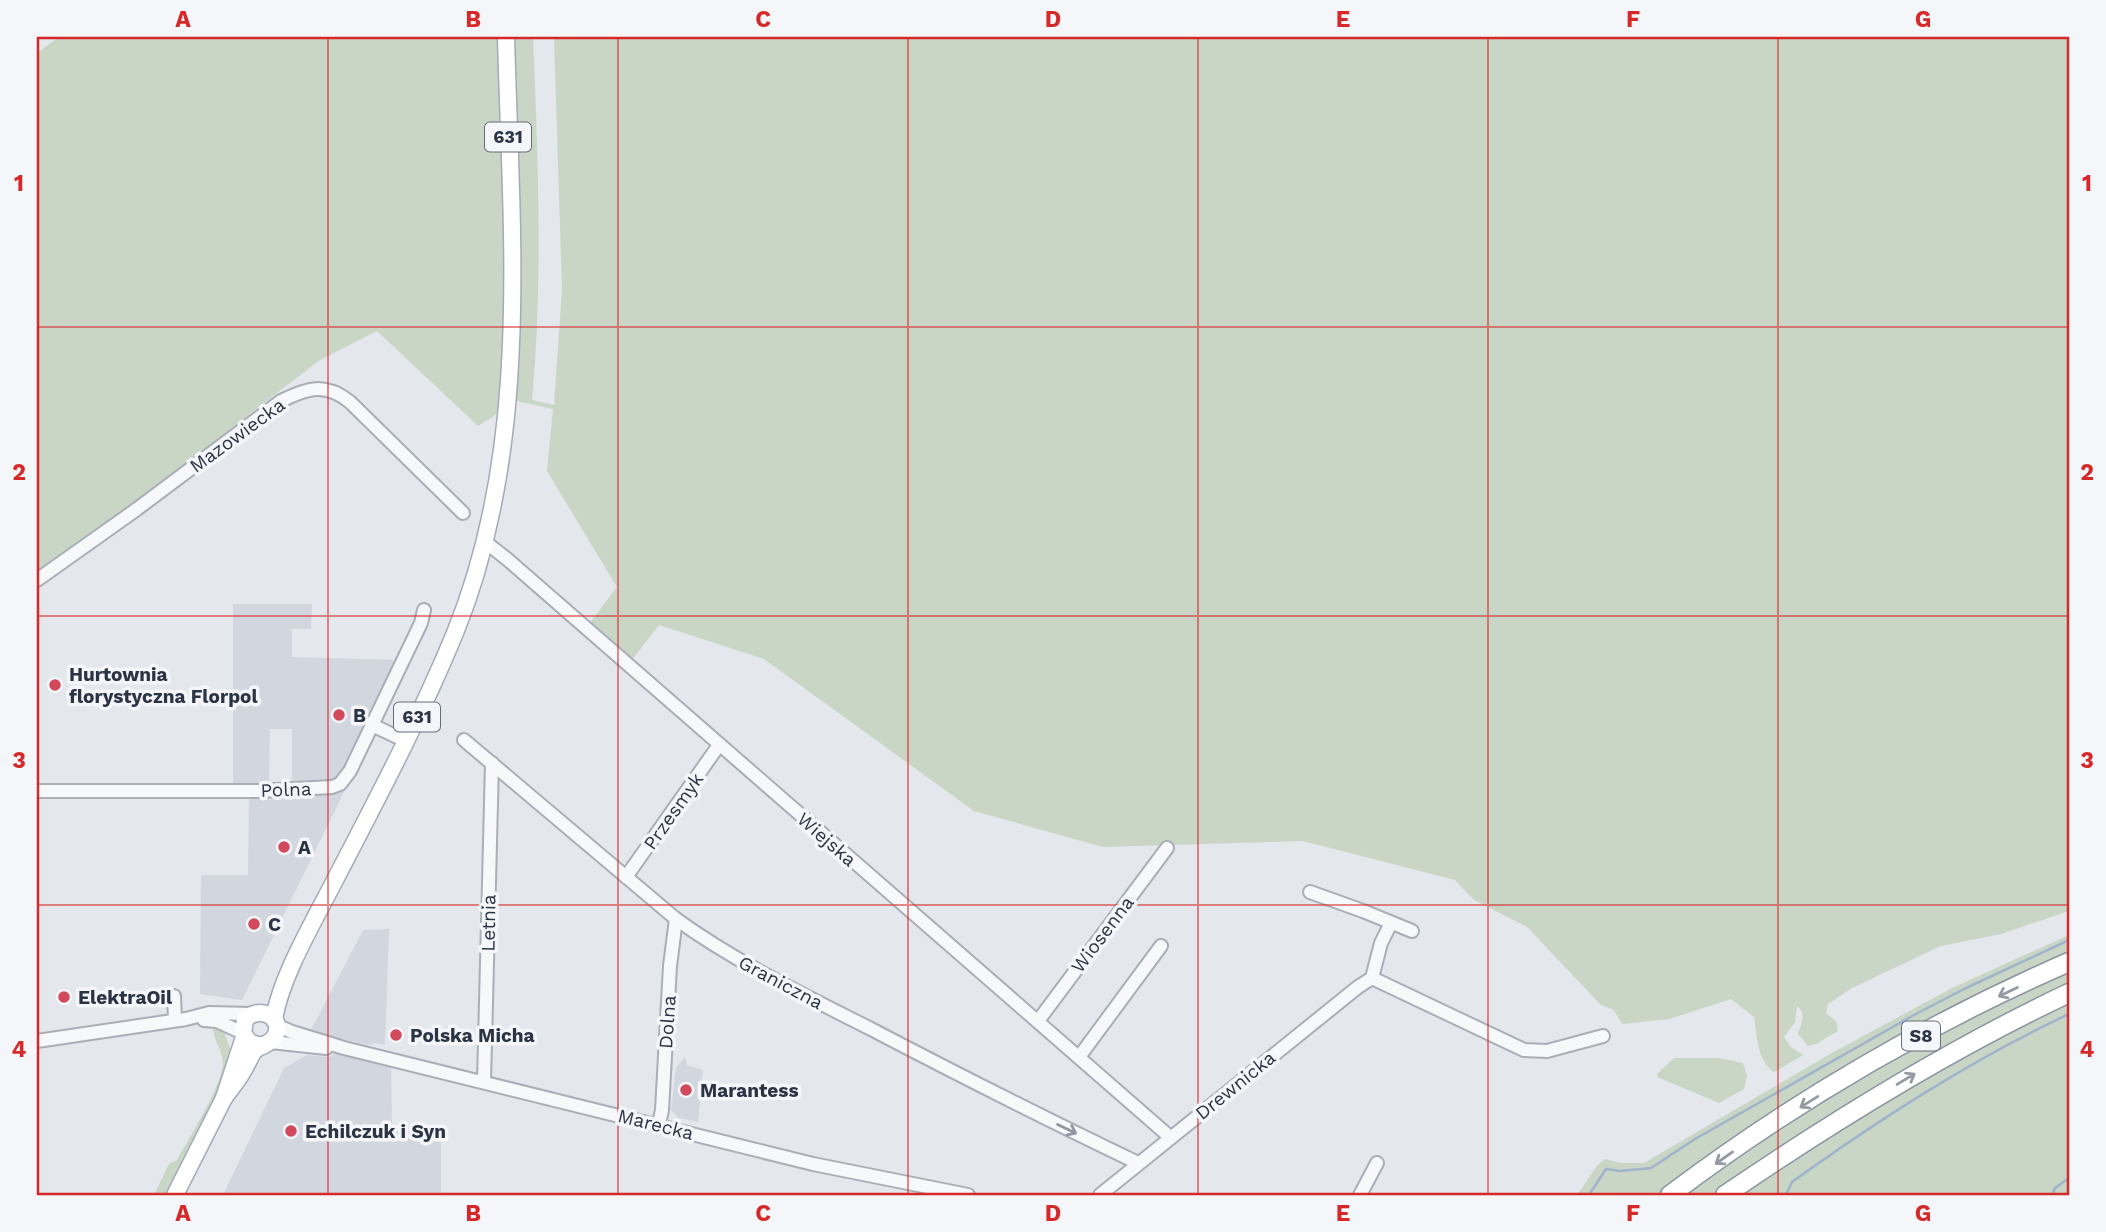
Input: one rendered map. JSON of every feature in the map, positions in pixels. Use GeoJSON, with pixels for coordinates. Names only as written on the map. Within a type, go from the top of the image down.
{"type":"FeatureCollection","features":[{"type":"Feature","properties":{"kind":"highway","name":"S8"},"geometry":{"type":"LineString","coordinates":[[1670,1195],[1771,1126],[1854,1074],[1932,1030],[2069,962]]}},
{"type":"Feature","properties":{"kind":"highway","name":"S8"},"geometry":{"type":"LineString","coordinates":[[1725,1195],[1847,1114],[1928,1065],[2069,993]]}},
{"type":"Feature","properties":{"kind":"main road","name":"631"},"geometry":{"type":"LineString","coordinates":[[275,1022],[276,1005],[302,944],[406,741],[456,630],[484,541],[499,472],[511,357],[506,37]]}},
{"type":"Feature","properties":{"kind":"main road","name":"631"},"geometry":{"type":"LineString","coordinates":[[253,1013],[266,1001],[302,944]]}},
{"type":"Feature","properties":{"kind":"main road"},"geometry":{"type":"LineString","coordinates":[[175,1195],[224,1098],[255,1051],[267,1044],[276,1034],[275,1022],[268,1014],[253,1013],[243,1024],[244,1035],[224,1098]]}},
{"type":"Feature","properties":{"kind":"main road"},"geometry":{"type":"LineString","coordinates":[[244,1035],[254,1045],[267,1044]]}},
{"type":"Feature","properties":{"kind":"street","name":"Mazowiecka"},"geometry":{"type":"LineString","coordinates":[[37,580],[281,401],[312,389],[338,393],[350,402],[463,513]]}},
{"type":"Feature","properties":{"kind":"street","name":"Wiejska"},"geometry":{"type":"LineString","coordinates":[[484,541],[508,559],[1170,1137]]}},
{"type":"Feature","properties":{"kind":"street","name":"Polna"},"geometry":{"type":"LineString","coordinates":[[37,791],[258,791],[332,787],[345,779],[425,610]]}},
{"type":"Feature","properties":{"kind":"street"},"geometry":{"type":"LineString","coordinates":[[372,725],[406,741]]}},
{"type":"Feature","properties":{"kind":"street","name":"Graniczna"},"geometry":{"type":"LineString","coordinates":[[464,740],[626,877],[706,940],[771,978],[1006,1099],[1138,1163]]}},
{"type":"Feature","properties":{"kind":"street","name":"Przesmyk"},"geometry":{"type":"LineString","coordinates":[[626,877],[719,745]]}},
{"type":"Feature","properties":{"kind":"street","name":"Letnia"},"geometry":{"type":"LineString","coordinates":[[485,1082],[492,763]]}},
{"type":"Feature","properties":{"kind":"street","name":"Wiosenna"},"geometry":{"type":"LineString","coordinates":[[1038,1021],[1167,848]]}},
{"type":"Feature","properties":{"kind":"street"},"geometry":{"type":"LineString","coordinates":[[1310,892],[1412,932]]}},
{"type":"Feature","properties":{"kind":"street","name":"Dolna"},"geometry":{"type":"LineString","coordinates":[[659,1124],[670,966],[677,919]]}},
{"type":"Feature","properties":{"kind":"street"},"geometry":{"type":"LineString","coordinates":[[1391,923],[1381,943],[1372,978],[1524,1050],[1547,1051],[1603,1036]]}},
{"type":"Feature","properties":{"kind":"street"},"geometry":{"type":"LineString","coordinates":[[1079,1057],[1161,946]]}},
{"type":"Feature","properties":{"kind":"street","name":"Drewnicka"},"geometry":{"type":"LineString","coordinates":[[1100,1195],[1372,978]]}},
{"type":"Feature","properties":{"kind":"street"},"geometry":{"type":"LineString","coordinates":[[174,996],[181,1019]]}},
{"type":"Feature","properties":{"kind":"street"},"geometry":{"type":"LineString","coordinates":[[37,1041],[209,1013],[253,1013]]}},
{"type":"Feature","properties":{"kind":"street"},"geometry":{"type":"LineString","coordinates":[[181,1019],[217,1021],[244,1035]]}},
{"type":"Feature","properties":{"kind":"street","name":"Marecka"},"geometry":{"type":"LineString","coordinates":[[275,1022],[292,1032],[344,1048],[813,1164],[968,1195]]}},
{"type":"Feature","properties":{"kind":"street","name":"Marecka"},"geometry":{"type":"LineString","coordinates":[[267,1044],[344,1048]]}},
{"type":"Feature","properties":{"kind":"street"},"geometry":{"type":"LineString","coordinates":[[1360,1195],[1377,1163]]}},
{"type":"Feature","properties":{"kind":"shaded area"},"geometry":{"type":"Polygon","coordinates":[[[233,604],[312,604],[311,629],[292,629],[292,657],[397,660],[341,774],[329,783],[292,784],[292,729],[270,729],[269,785],[233,785],[233,604]]]}},
{"type":"Feature","properties":{"kind":"shaded area"},"geometry":{"type":"Polygon","coordinates":[[[345,790],[242,1000],[200,994],[201,875],[248,875],[249,798],[345,790]]]}},
{"type":"Feature","properties":{"kind":"shaded area"},"geometry":{"type":"Polygon","coordinates":[[[389,929],[385,1045],[369,1045],[310,1032],[363,930],[389,929]]]}},
{"type":"Feature","properties":{"kind":"shaded area"},"geometry":{"type":"Polygon","coordinates":[[[344,1048],[391,1060],[392,1126],[441,1126],[441,1195],[223,1195],[284,1068],[307,1055],[329,1057],[344,1048]]]}},
{"type":"Feature","properties":{"kind":"shaded area"},"geometry":{"type":"Polygon","coordinates":[[[685,1057],[687,1065],[703,1070],[698,1122],[679,1118],[671,1110],[676,1068],[685,1057]]]}},
{"type":"Feature","properties":{"kind":"green space"},"geometry":{"type":"Polygon","coordinates":[[[59,37],[533,37],[538,173],[538,310],[532,400],[554,405],[562,289],[554,37],[2069,37],[2069,911],[2001,934],[1941,946],[1852,988],[1828,1004],[1826,1013],[1836,1021],[1838,1031],[1816,1044],[1808,1046],[1798,1034],[1803,1016],[1797,1006],[1795,1022],[1784,1037],[1791,1047],[1803,1055],[1774,1072],[1761,1055],[1754,1017],[1731,999],[1670,1019],[1622,1024],[1614,1010],[1601,1005],[1527,927],[1474,900],[1455,880],[1303,841],[1103,847],[974,811],[764,659],[659,625],[631,661],[589,624],[617,587],[547,471],[553,409],[508,399],[494,416],[478,426],[377,331],[320,360],[37,577],[37,53],[59,37]]]}},
{"type":"Feature","properties":{"kind":"green space"},"geometry":{"type":"Polygon","coordinates":[[[2069,935],[2069,1195],[1576,1195],[1605,1159],[1621,1163],[1644,1163],[1830,1054],[1952,988],[2069,935]]]}},
{"type":"Feature","properties":{"kind":"green space"},"geometry":{"type":"Polygon","coordinates":[[[213,1026],[223,1029],[232,1054],[212,1109],[168,1195],[154,1195],[169,1164],[177,1160],[189,1139],[218,1083],[223,1062],[213,1026]]]}},
{"type":"Feature","properties":{"kind":"green space"},"geometry":{"type":"Polygon","coordinates":[[[1674,1058],[1719,1058],[1743,1063],[1747,1076],[1744,1089],[1719,1103],[1657,1077],[1674,1058]]]}},
{"type":"Feature","properties":{"kind":"waterway"},"geometry":{"type":"LineString","coordinates":[[1589,1195],[1606,1169],[1620,1171],[1651,1168],[1695,1139],[1914,1015],[2069,940]]}},
{"type":"Feature","properties":{"kind":"waterway"},"geometry":{"type":"LineString","coordinates":[[1786,1195],[1792,1182],[1892,1113],[1961,1071],[2069,1014]]}},
{"type":"Feature","properties":{"kind":"waterway"},"geometry":{"type":"LineString","coordinates":[[2052,1195],[2055,1188],[2069,1178]]}},
{"type":"Feature","properties":{"kind":"place","name":"Hurtownia florystyczna Florpol"},"geometry":{"type":"Point","coordinates":[55,685]}},
{"type":"Feature","properties":{"kind":"place","name":"B"},"geometry":{"type":"Point","coordinates":[339,715]}},
{"type":"Feature","properties":{"kind":"place","name":"A"},"geometry":{"type":"Point","coordinates":[284,847]}},
{"type":"Feature","properties":{"kind":"place","name":"C"},"geometry":{"type":"Point","coordinates":[254,924]}},
{"type":"Feature","properties":{"kind":"place","name":"ElektraOil"},"geometry":{"type":"Point","coordinates":[64,997]}},
{"type":"Feature","properties":{"kind":"place","name":"Polska Micha"},"geometry":{"type":"Point","coordinates":[396,1035]}},
{"type":"Feature","properties":{"kind":"place","name":"Marantess"},"geometry":{"type":"Point","coordinates":[686,1090]}},
{"type":"Feature","properties":{"kind":"place","name":"Echilczuk i Syn"},"geometry":{"type":"Point","coordinates":[291,1131]}}]}
